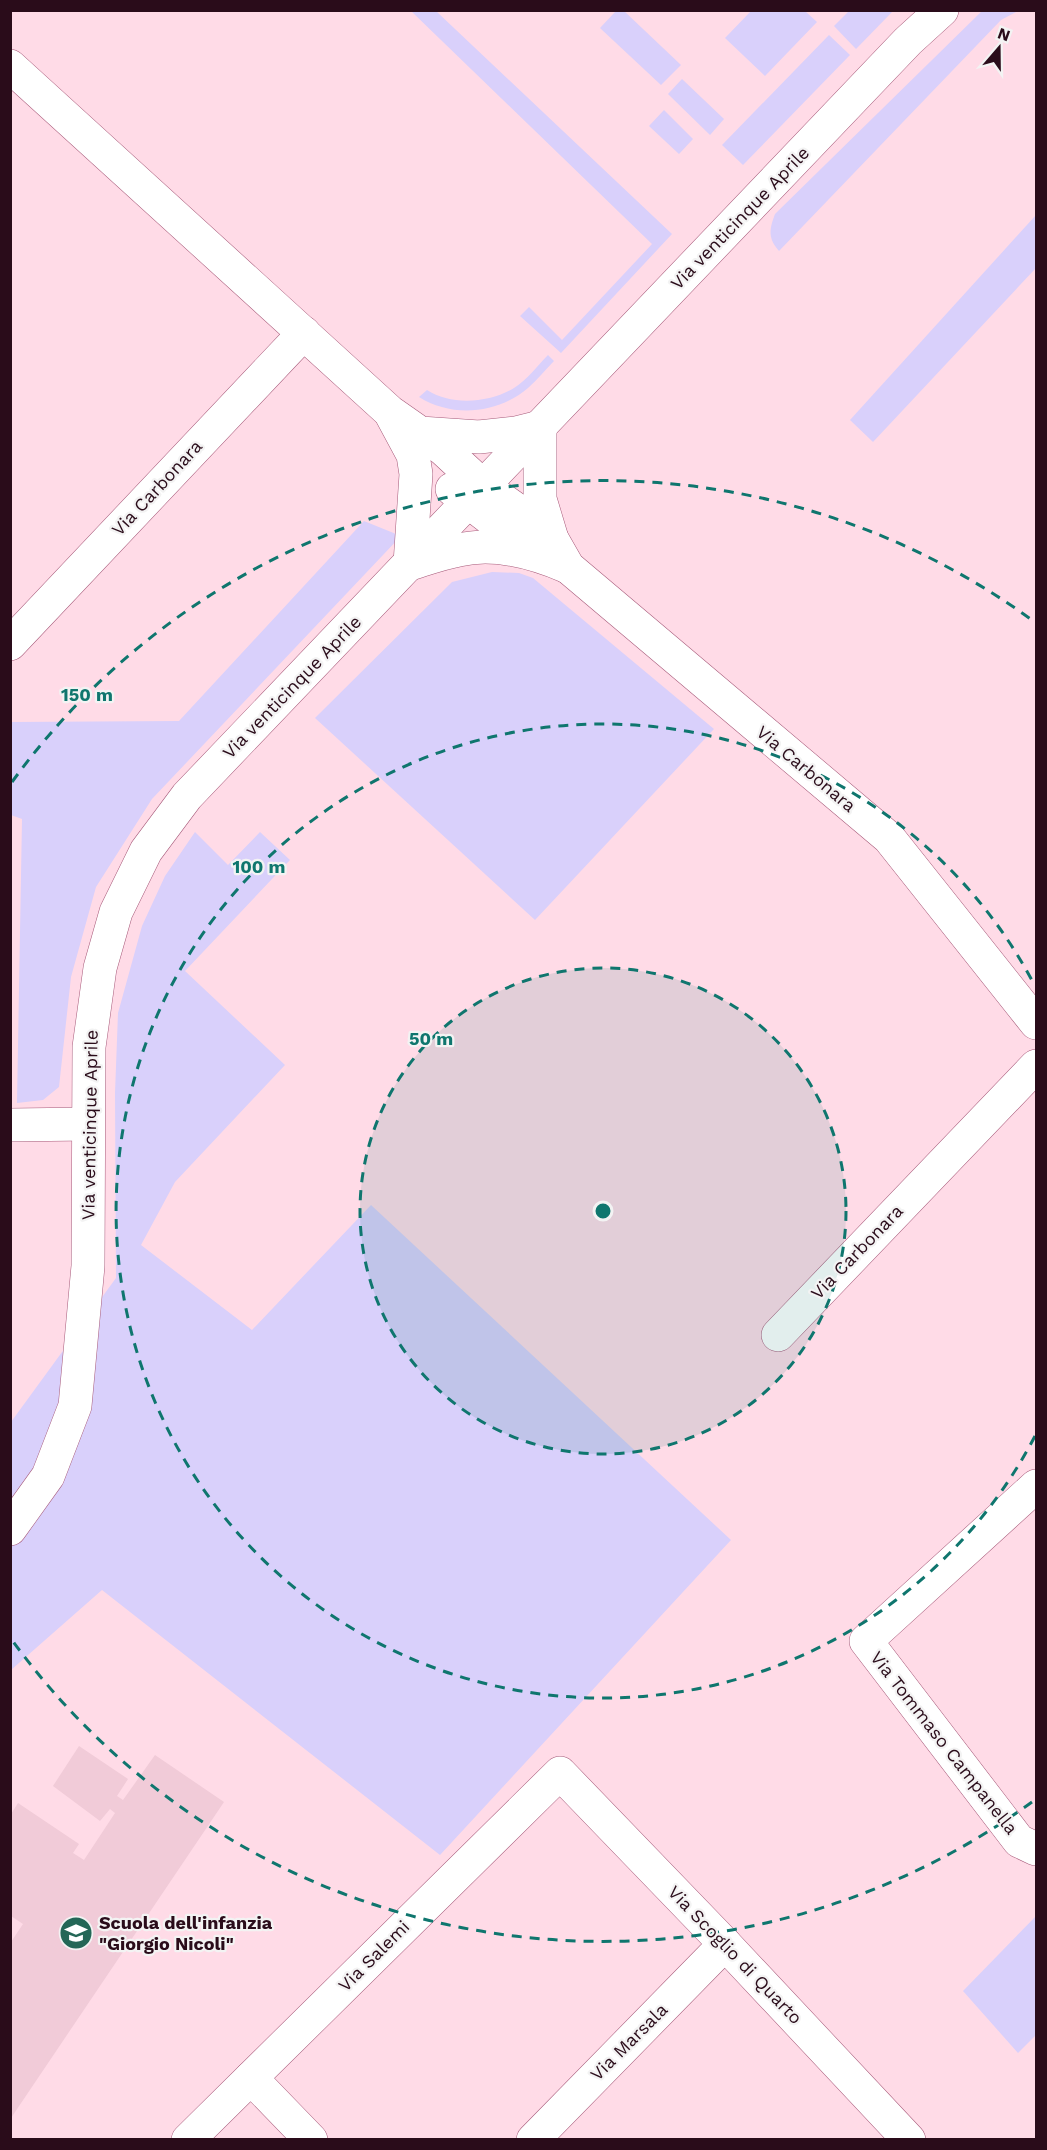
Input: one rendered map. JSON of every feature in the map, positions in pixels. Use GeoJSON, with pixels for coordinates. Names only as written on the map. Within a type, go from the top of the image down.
{"type":"FeatureCollection","features":[{"type":"Feature","properties":{"kind":"street","name":"Via venticinque Aprile"},"geometry":{"type":"LineString","coordinates":[[10,1529],[48,1476],[75,1406],[88,1266],[89,1047],[100,968],[116,912],[146,851],[187,796],[908,41],[942,10]]}},
{"type":"Feature","properties":{"kind":"street"},"geometry":{"type":"LineString","coordinates":[[10,66],[390,412],[417,444],[475,494],[544,546]]}},
{"type":"Feature","properties":{"kind":"street","name":"Via Carbonara"},"geometry":{"type":"LineString","coordinates":[[10,644],[304,333]]}},
{"type":"Feature","properties":{"kind":"street"},"geometry":{"type":"LineString","coordinates":[[417,444],[516,433],[540,427],[540,499],[544,546]]}},
{"type":"Feature","properties":{"kind":"street"},"geometry":{"type":"LineString","coordinates":[[410,564],[417,444]]}},
{"type":"Feature","properties":{"kind":"street","name":"Via venticinque Aprile"},"geometry":{"type":"LineString","coordinates":[[410,564],[461,549],[487,546],[544,546],[568,567]]}},
{"type":"Feature","properties":{"kind":"street","name":"Via Carbonara"},"geometry":{"type":"LineString","coordinates":[[568,567],[889,838],[1036,1023]]}},
{"type":"Feature","properties":{"kind":"street","name":"Via Carbonara"},"geometry":{"type":"LineString","coordinates":[[778,1335],[1036,1066]]}},
{"type":"Feature","properties":{"kind":"street"},"geometry":{"type":"LineString","coordinates":[[10,1125],[88,1124]]}},
{"type":"Feature","properties":{"kind":"street","name":"Via Tommaso Campanella"},"geometry":{"type":"LineString","coordinates":[[1036,1486],[866,1641],[1019,1841],[1036,1849]]}},
{"type":"Feature","properties":{"kind":"street","name":"Via Scoglio di Quarto"},"geometry":{"type":"LineString","coordinates":[[560,1773],[909,2139]]}},
{"type":"Feature","properties":{"kind":"street","name":"Via Salemi"},"geometry":{"type":"LineString","coordinates":[[188,2139],[560,1773]]}},
{"type":"Feature","properties":{"kind":"street","name":"Via Marsala"},"geometry":{"type":"LineString","coordinates":[[533,2139],[725,1944]]}},
{"type":"Feature","properties":{"kind":"street"},"geometry":{"type":"LineString","coordinates":[[251,2078],[311,2139]]}},
{"type":"Feature","properties":{"kind":"shaded area"},"geometry":{"type":"Polygon","coordinates":[[[752,10],[805,11],[817,22],[765,76],[725,38],[752,10]]]}},
{"type":"Feature","properties":{"kind":"shaded area"},"geometry":{"type":"Polygon","coordinates":[[[850,10],[893,11],[856,49],[834,26],[850,10]]]}},
{"type":"Feature","properties":{"kind":"shaded area"},"geometry":{"type":"Polygon","coordinates":[[[411,11],[436,11],[672,234],[561,353],[520,316],[529,307],[562,340],[652,244],[411,11]]]}},
{"type":"Feature","properties":{"kind":"shaded area"},"geometry":{"type":"Polygon","coordinates":[[[616,11],[624,11],[681,65],[661,85],[600,28],[616,11]]]}},
{"type":"Feature","properties":{"kind":"shaded area"},"geometry":{"type":"Polygon","coordinates":[[[982,11],[1018,11],[1001,20],[779,251],[771,234],[775,214],[982,11]]]}},
{"type":"Feature","properties":{"kind":"shaded area"},"geometry":{"type":"Polygon","coordinates":[[[829,35],[850,55],[743,165],[722,145],[829,35]]]}},
{"type":"Feature","properties":{"kind":"shaded area"},"geometry":{"type":"Polygon","coordinates":[[[682,79],[724,119],[710,135],[668,94],[682,79]]]}},
{"type":"Feature","properties":{"kind":"shaded area"},"geometry":{"type":"Polygon","coordinates":[[[664,110],[693,139],[679,154],[649,126],[664,110]]]}},
{"type":"Feature","properties":{"kind":"shaded area"},"geometry":{"type":"Polygon","coordinates":[[[1036,215],[1036,268],[873,442],[850,420],[1036,215]]]}},
{"type":"Feature","properties":{"kind":"shaded area"},"geometry":{"type":"Polygon","coordinates":[[[548,355],[554,361],[528,388],[516,397],[489,408],[460,410],[446,408],[419,397],[427,390],[447,399],[470,401],[494,397],[519,385],[548,355]]]}},
{"type":"Feature","properties":{"kind":"shaded area"},"geometry":{"type":"Polygon","coordinates":[[[364,521],[401,536],[152,799],[96,887],[71,977],[59,1087],[43,1100],[17,1103],[22,819],[11,815],[10,722],[179,721],[364,521]]]}},
{"type":"Feature","properties":{"kind":"shaded area"},"geometry":{"type":"Polygon","coordinates":[[[492,572],[519,573],[533,578],[714,729],[535,920],[315,718],[452,582],[492,572]]]}},
{"type":"Feature","properties":{"kind":"shaded area"},"geometry":{"type":"Polygon","coordinates":[[[195,832],[228,865],[260,832],[290,860],[185,971],[285,1065],[175,1182],[141,1245],[252,1330],[371,1205],[731,1540],[440,1855],[102,1590],[11,1670],[11,1422],[116,1278],[115,1093],[118,1013],[142,926],[165,876],[195,832]]]}},
{"type":"Feature","properties":{"kind":"shaded area","name":"Scuola dell'infanzia \"Giorgio Nicoli\""},"geometry":{"type":"Polygon","coordinates":[[[79,1746],[128,1779],[117,1796],[123,1800],[155,1755],[224,1802],[11,2118],[11,1942],[23,1924],[11,1916],[11,1814],[18,1803],[79,1844],[73,1853],[84,1860],[115,1813],[110,1809],[100,1821],[53,1786],[79,1746]]]}},
{"type":"Feature","properties":{"kind":"shaded area"},"geometry":{"type":"Polygon","coordinates":[[[1036,1916],[1036,2035],[1018,2053],[963,1991],[1036,1916]]]}},
{"type":"Feature","properties":{"kind":"place","name":"Scuola dell'infanzia \"Giorgio Nicoli\""},"geometry":{"type":"Point","coordinates":[76,1933]}}]}
